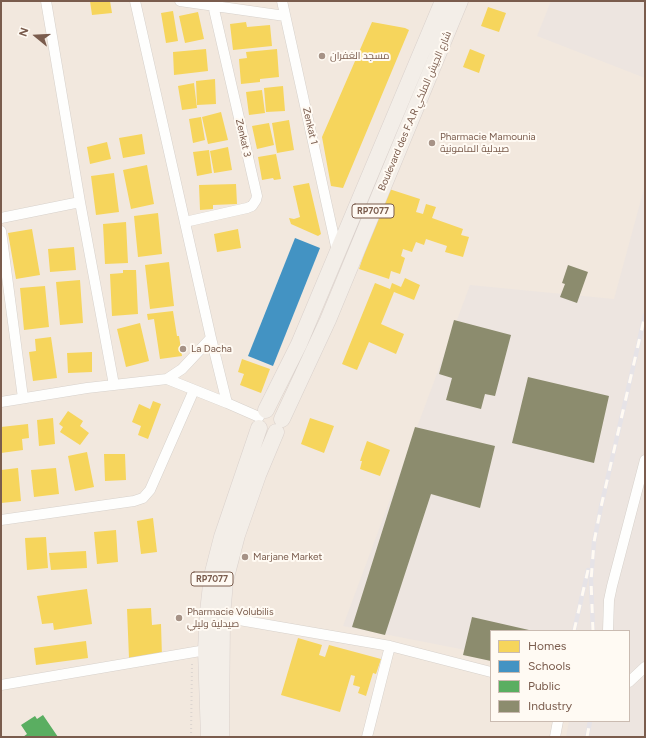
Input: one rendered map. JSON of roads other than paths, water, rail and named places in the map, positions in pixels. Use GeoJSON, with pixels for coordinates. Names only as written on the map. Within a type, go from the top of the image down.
{"type":"FeatureCollection","features":[{"type":"Feature","properties":{"kind":"main road","name":"Boulevard des F.A.R شارع الجيش الملكي"},"geometry":{"type":"LineString","coordinates":[[209,737],[199,651],[208,612],[212,576],[222,537],[261,418],[299,344],[337,250],[443,1]]}},
{"type":"Feature","properties":{"kind":"main road","name":"Boulevard des F.A.R شارع الجيش الملكي"},"geometry":{"type":"LineString","coordinates":[[221,737],[222,617],[225,581],[233,549],[258,475],[328,320],[460,1]]}},
{"type":"Feature","properties":{"kind":"main road"},"geometry":{"type":"LineString","coordinates":[[273,409],[279,413],[279,426],[269,434],[265,433],[261,418],[273,409]]}},
{"type":"Feature","properties":{"kind":"street"},"geometry":{"type":"LineString","coordinates":[[46,1],[80,202],[114,385]]}},
{"type":"Feature","properties":{"kind":"street"},"geometry":{"type":"LineString","coordinates":[[135,1],[227,403]]}},
{"type":"Feature","properties":{"kind":"street"},"geometry":{"type":"LineString","coordinates":[[180,1],[214,3],[285,16]]}},
{"type":"Feature","properties":{"kind":"street","name":"Zenkat 1"},"geometry":{"type":"LineString","coordinates":[[282,1],[337,250]]}},
{"type":"Feature","properties":{"kind":"street","name":"Zenkat 3"},"geometry":{"type":"LineString","coordinates":[[185,222],[247,208],[256,200],[214,3]]}},
{"type":"Feature","properties":{"kind":"street"},"geometry":{"type":"LineString","coordinates":[[1,218],[80,202]]}},
{"type":"Feature","properties":{"kind":"street"},"geometry":{"type":"LineString","coordinates":[[1,231],[23,398]]}},
{"type":"Feature","properties":{"kind":"street"},"geometry":{"type":"LineString","coordinates":[[1,402],[114,385],[167,379],[182,369],[211,338]]}},
{"type":"Feature","properties":{"kind":"street"},"geometry":{"type":"LineString","coordinates":[[167,379],[261,418]]}},
{"type":"Feature","properties":{"kind":"street"},"geometry":{"type":"LineString","coordinates":[[1,520],[134,501],[143,498],[150,490],[194,390]]}},
{"type":"Feature","properties":{"kind":"street"},"geometry":{"type":"LineString","coordinates":[[608,630],[612,586],[645,460]]}},
{"type":"Feature","properties":{"kind":"street"},"geometry":{"type":"LineString","coordinates":[[222,617],[390,646],[490,672]]}},
{"type":"Feature","properties":{"kind":"street"},"geometry":{"type":"LineString","coordinates":[[367,737],[390,646]]}},
{"type":"Feature","properties":{"kind":"street"},"geometry":{"type":"LineString","coordinates":[[1,685],[199,651]]}},
{"type":"Feature","properties":{"kind":"street"},"geometry":{"type":"LineString","coordinates":[[630,681],[645,667]]}},
{"type":"Feature","properties":{"kind":"street"},"geometry":{"type":"LineString","coordinates":[[555,737],[558,722]]}},
{"type":"Feature","properties":{"kind":"railway"},"geometry":{"type":"LineString","coordinates":[[593,630],[591,581],[594,542],[645,315]]}},
{"type":"Feature","properties":{"kind":"railway"},"geometry":{"type":"LineString","coordinates":[[574,630],[588,570]]}},
{"type":"Feature","properties":{"kind":"railway"},"geometry":{"type":"LineString","coordinates":[[587,737],[590,722]]}},
{"type":"Feature","properties":{"kind":"place","name":"مسجد الغفران"},"geometry":{"type":"Point","coordinates":[322,56]}},
{"type":"Feature","properties":{"kind":"place","name":"Pharmacie Mamounia صيدلية المامونية"},"geometry":{"type":"Point","coordinates":[432,143]}},
{"type":"Feature","properties":{"kind":"place","name":"La Dacha"},"geometry":{"type":"Point","coordinates":[183,349]}},
{"type":"Feature","properties":{"kind":"place","name":"Marjane Market"},"geometry":{"type":"Point","coordinates":[245,557]}},
{"type":"Feature","properties":{"kind":"place","name":"Pharmacie Volubilis صيدلية وليلي"},"geometry":{"type":"Point","coordinates":[179,618]}}]}
